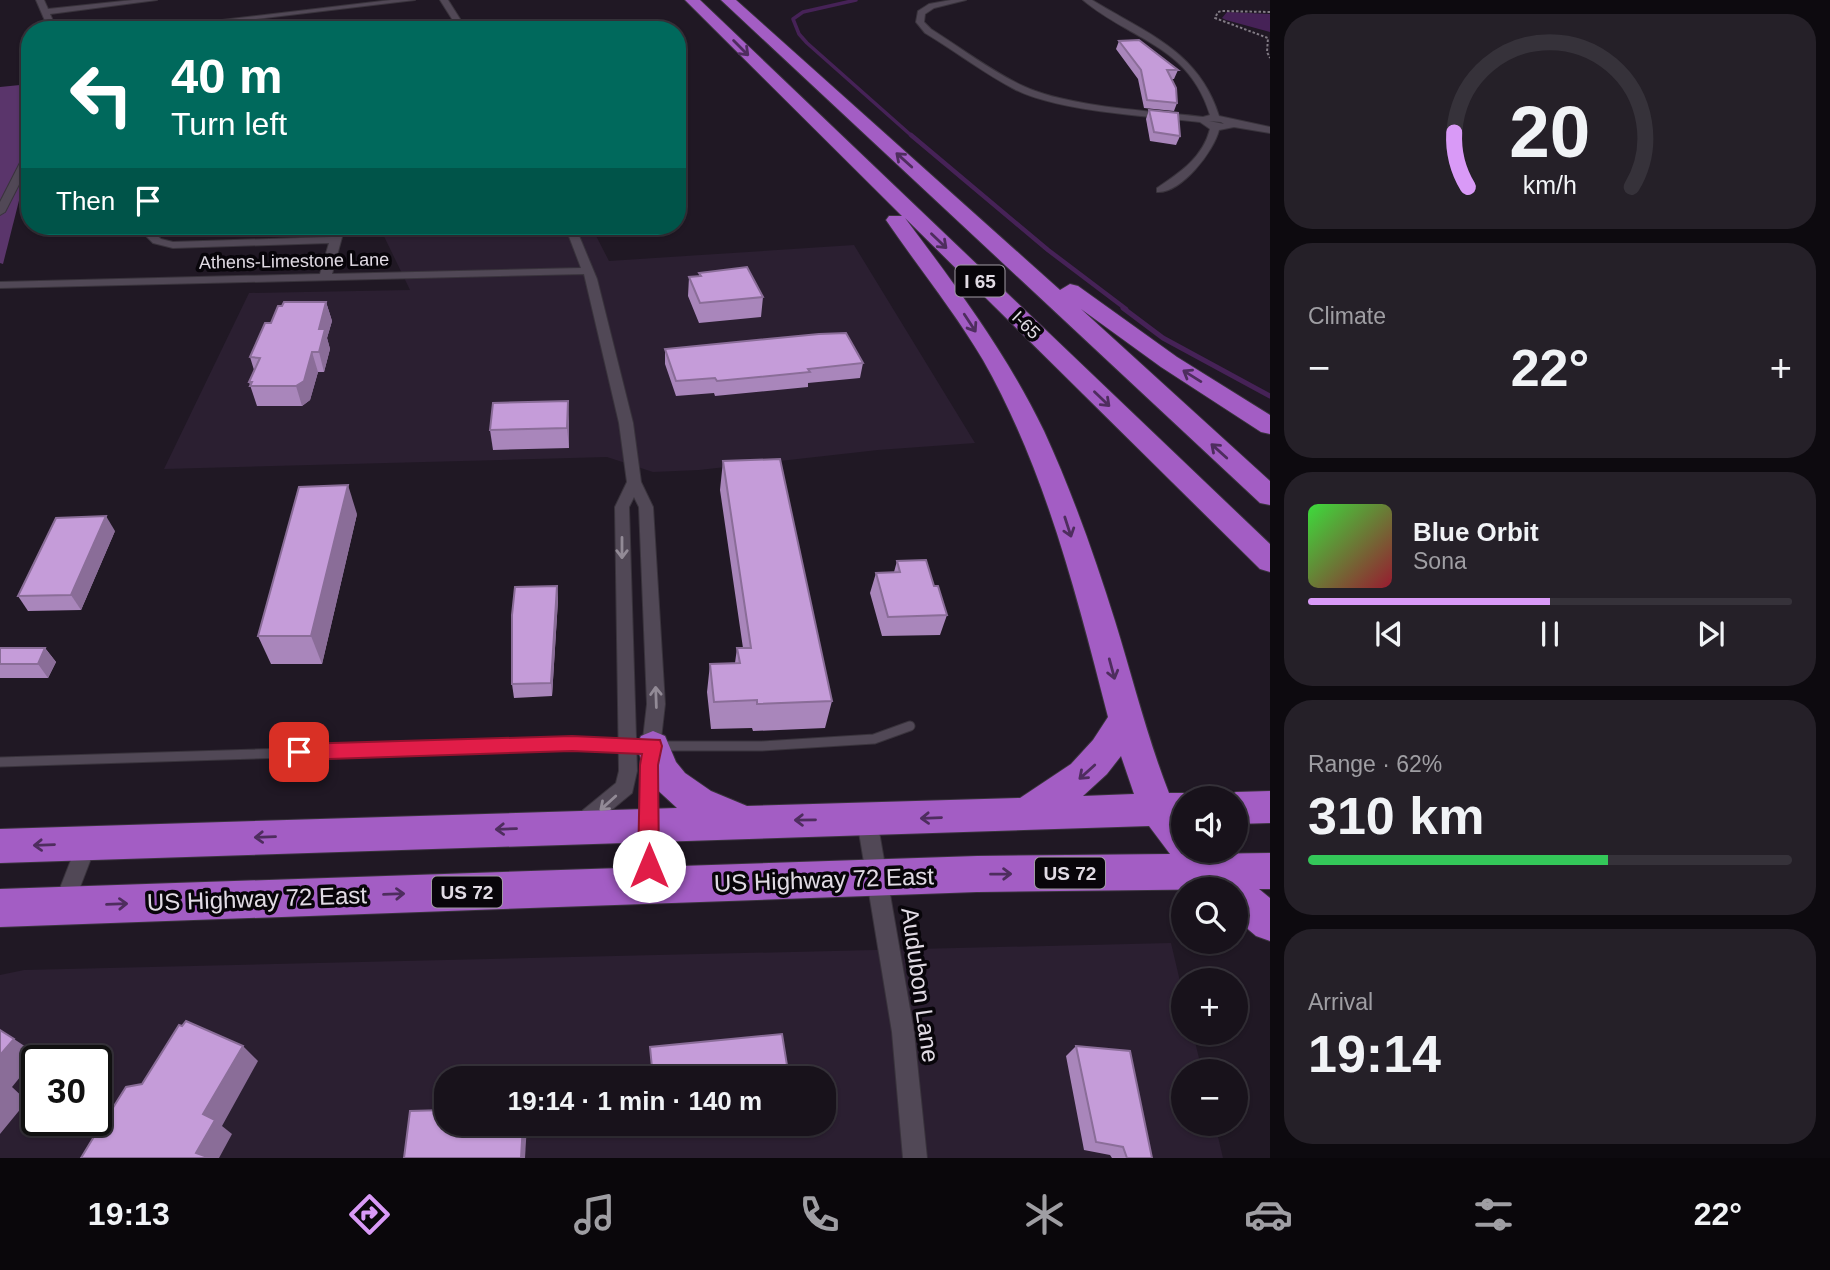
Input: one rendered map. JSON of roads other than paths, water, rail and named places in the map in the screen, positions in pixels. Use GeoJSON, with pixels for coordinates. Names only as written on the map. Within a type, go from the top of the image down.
{"type":"FeatureCollection","features":[{"type":"Feature","properties":{"kind":"highway","name":"I-65"},"geometry":{"type":"LineString","coordinates":[[692,0],[1270,561]]}},
{"type":"Feature","properties":{"kind":"highway","name":"I 65"},"geometry":{"type":"LineString","coordinates":[[728,0],[1270,496]]}},
{"type":"Feature","properties":{"kind":"highway"},"geometry":{"type":"LineString","coordinates":[[0,846],[744,821],[867,820],[1171,810],[1125,717],[1099,620],[1063,514],[1031,432],[995,361],[952,295],[844,149]]}},
{"type":"Feature","properties":{"kind":"highway"},"geometry":{"type":"LineString","coordinates":[[973,222],[1169,362],[1270,426]]}},
{"type":"Feature","properties":{"kind":"highway"},"geometry":{"type":"LineString","coordinates":[[1024,815],[1087,774],[1113,744],[1125,717]]}},
{"type":"Feature","properties":{"kind":"highway"},"geometry":{"type":"LineString","coordinates":[[640,746],[683,792],[713,810],[744,821]]}},
{"type":"Feature","properties":{"kind":"highway"},"geometry":{"type":"LineString","coordinates":[[1248,808],[1270,807]]}},
{"type":"Feature","properties":{"kind":"highway","name":"US Highway 72 East"},"geometry":{"type":"LineString","coordinates":[[0,908],[878,877],[1215,876],[1270,871]]}},
{"type":"Feature","properties":{"kind":"highway"},"geometry":{"type":"LineString","coordinates":[[1215,876],[1270,922]]}},
{"type":"Feature","properties":{"kind":"street"},"geometry":{"type":"LineString","coordinates":[[40,0],[49,21]]}},
{"type":"Feature","properties":{"kind":"street"},"geometry":{"type":"LineString","coordinates":[[45,12],[153,0]]}},
{"type":"Feature","properties":{"kind":"street"},"geometry":{"type":"LineString","coordinates":[[211,21],[344,4],[411,0]]}},
{"type":"Feature","properties":{"kind":"street"},"geometry":{"type":"LineString","coordinates":[[444,0],[457,21]]}},
{"type":"Feature","properties":{"kind":"street"},"geometry":{"type":"LineString","coordinates":[[962,0],[932,6],[921,13],[920,22],[928,31],[1019,88],[1068,102],[1270,130]]}},
{"type":"Feature","properties":{"kind":"street"},"geometry":{"type":"LineString","coordinates":[[1087,0],[1178,55],[1203,81],[1212,98],[1215,122],[1213,139],[1202,158],[1161,190]]}},
{"type":"Feature","properties":{"kind":"street"},"geometry":{"type":"LineString","coordinates":[[0,212],[21,171]]}},
{"type":"Feature","properties":{"kind":"street"},"geometry":{"type":"LineString","coordinates":[[150,235],[157,242],[173,245],[335,240]]}},
{"type":"Feature","properties":{"kind":"street"},"geometry":{"type":"LineString","coordinates":[[325,277],[337,235]]}},
{"type":"Feature","properties":{"kind":"street"},"geometry":{"type":"LineString","coordinates":[[574,235],[588,271],[626,423],[634,482],[646,507],[656,704],[628,771],[625,787],[596,814],[574,827]]}},
{"type":"Feature","properties":{"kind":"street","name":"Athens-Limestone Lane"},"geometry":{"type":"LineString","coordinates":[[0,285],[588,271]]}},
{"type":"Feature","properties":{"kind":"street"},"geometry":{"type":"LineString","coordinates":[[634,482],[622,507],[640,746],[649,765],[648,887]]}},
{"type":"Feature","properties":{"kind":"street","name":"Audubon Lane"},"geometry":{"type":"LineString","coordinates":[[867,820],[903,1032],[915,1158]]}},
{"type":"Feature","properties":{"kind":"street"},"geometry":{"type":"LineString","coordinates":[[63,906],[88,843]]}},
{"type":"Feature","properties":{"kind":"lane"},"geometry":{"type":"LineString","coordinates":[[0,762],[572,744],[762,746],[874,739],[910,726]]}},
{"type":"Feature","properties":{"kind":"waterway"},"geometry":{"type":"LineString","coordinates":[[856,0],[803,12],[793,19],[799,34],[807,43],[913,137]]}},
{"type":"Feature","properties":{"kind":"waterway"},"geometry":{"type":"LineString","coordinates":[[911,135],[1048,250],[1126,309]]}},
{"type":"Feature","properties":{"kind":"waterway"},"geometry":{"type":"LineString","coordinates":[[1123,308],[1163,338],[1270,396]]}}]}
